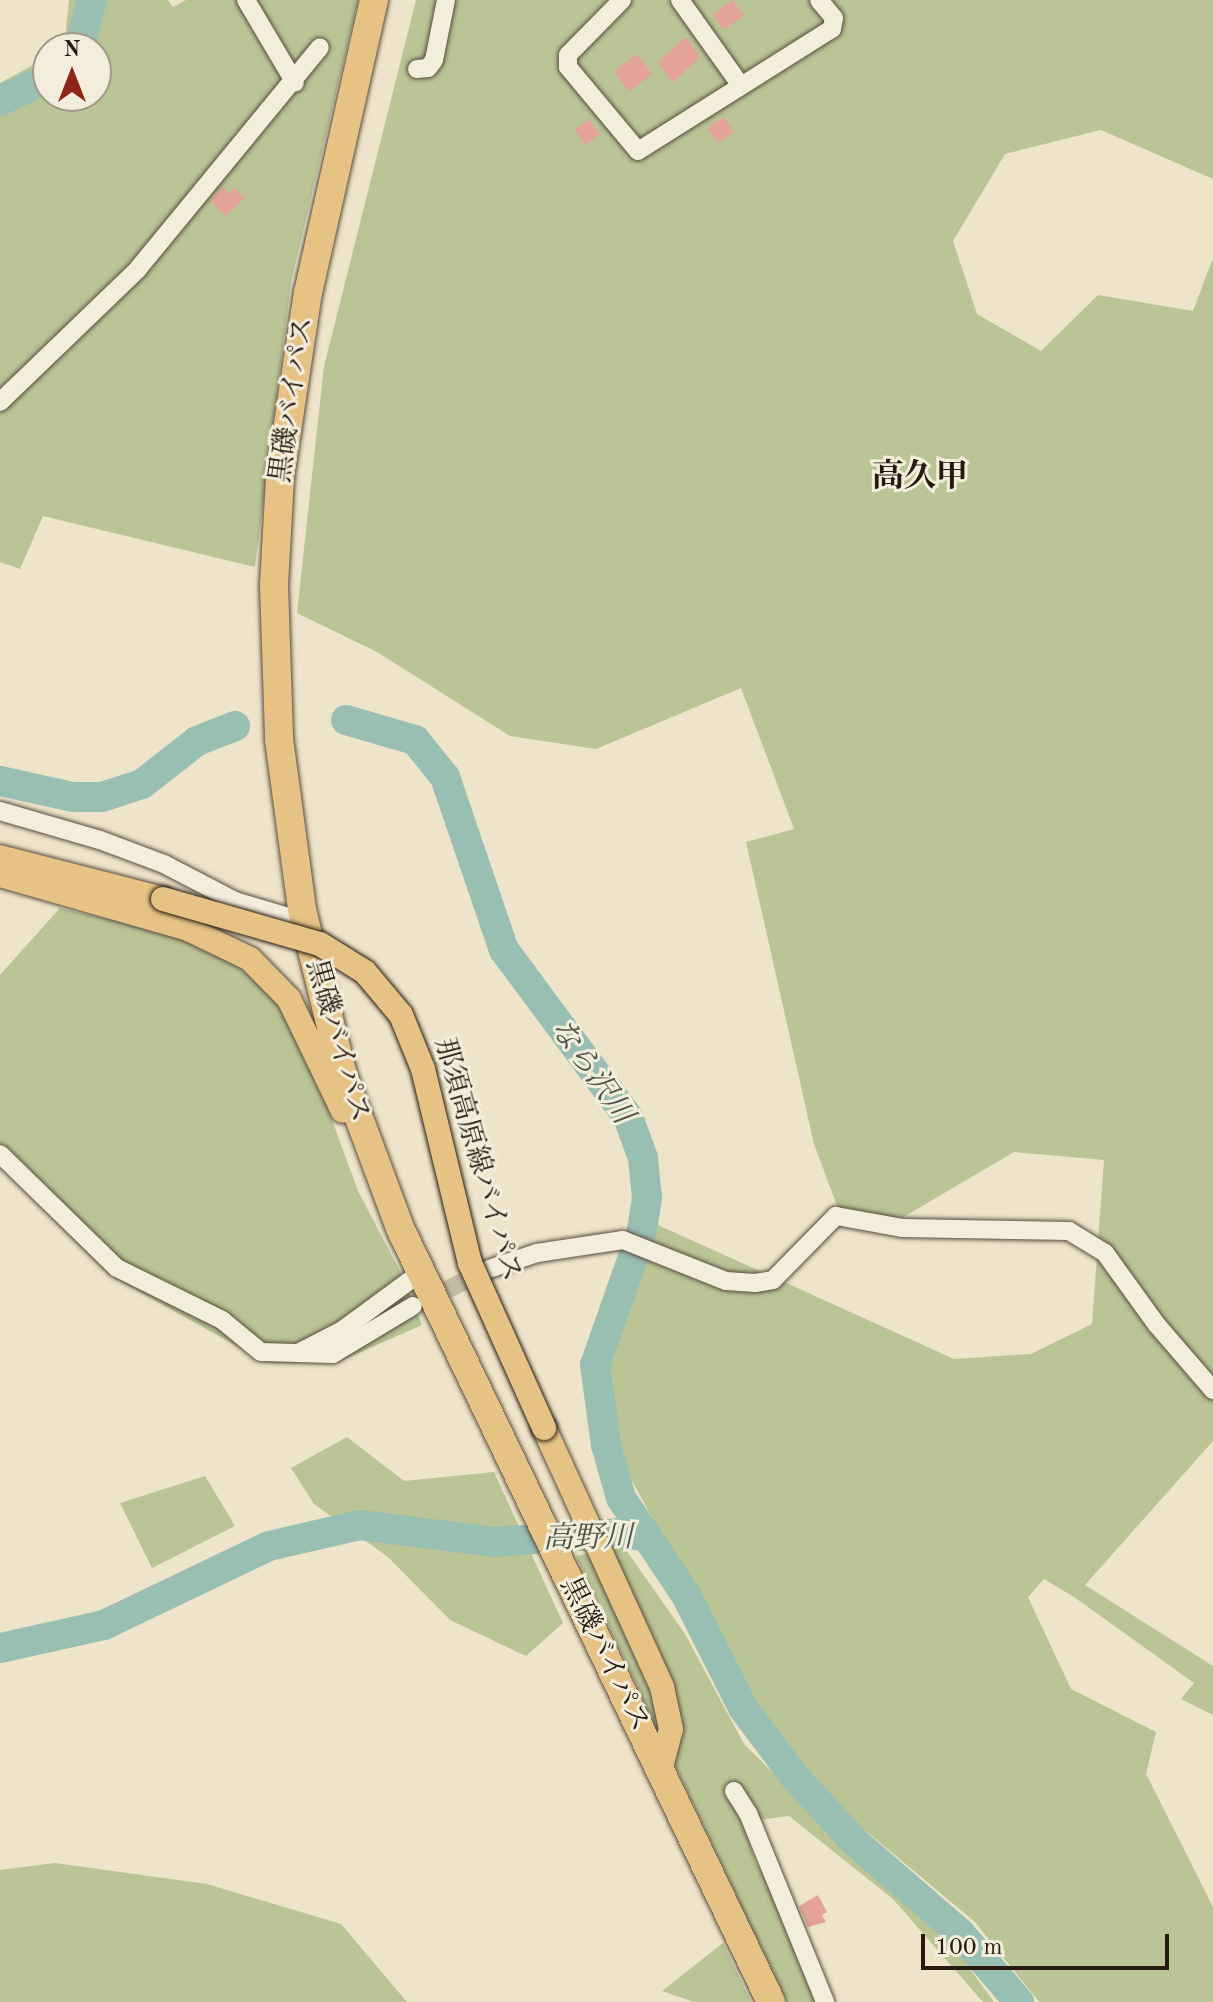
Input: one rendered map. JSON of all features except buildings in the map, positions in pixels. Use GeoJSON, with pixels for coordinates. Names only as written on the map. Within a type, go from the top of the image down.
{"type":"FeatureCollection","features":[{"type":"Feature","properties":{"kind":"highway","name":"黒磯バイパス"},"geometry":{"type":"LineString","coordinates":[[374,0],[308,292],[289,404],[274,585],[279,739],[305,922],[342,1072],[400,1228],[771,2002]]}},
{"type":"Feature","properties":{"kind":"main road","name":"那須高原線バイパス"},"geometry":{"type":"LineString","coordinates":[[0,857],[320,944],[365,972],[401,1015],[423,1069],[470,1263],[601,1552],[669,1715],[669,1746],[660,1771]]}},
{"type":"Feature","properties":{"kind":"main road"},"geometry":{"type":"LineString","coordinates":[[0,875],[188,929],[221,942],[270,977],[310,1035],[400,1228]]}},
{"type":"Feature","properties":{"kind":"street"},"geometry":{"type":"LineString","coordinates":[[246,0],[295,83]]}},
{"type":"Feature","properties":{"kind":"street"},"geometry":{"type":"LineString","coordinates":[[417,69],[428,68],[434,60],[446,0]]}},
{"type":"Feature","properties":{"kind":"street"},"geometry":{"type":"LineString","coordinates":[[622,0],[568,55],[568,67],[629,147],[638,151],[739,83],[832,29],[834,18],[819,0]]}},
{"type":"Feature","properties":{"kind":"street"},"geometry":{"type":"LineString","coordinates":[[680,0],[739,83]]}},
{"type":"Feature","properties":{"kind":"street"},"geometry":{"type":"LineString","coordinates":[[0,402],[137,270],[209,178],[295,83],[320,47]]}},
{"type":"Feature","properties":{"kind":"street"},"geometry":{"type":"LineString","coordinates":[[0,811],[100,840],[164,864],[235,901],[305,922]]}},
{"type":"Feature","properties":{"kind":"street"},"geometry":{"type":"LineString","coordinates":[[0,1154],[117,1268],[222,1320],[261,1352],[333,1354],[413,1306]]}},
{"type":"Feature","properties":{"kind":"street"},"geometry":{"type":"LineString","coordinates":[[489,1269],[537,1253],[623,1240],[726,1281],[755,1283],[773,1280],[836,1216],[902,1228],[1069,1231],[1105,1253],[1157,1325],[1213,1390]]}},
{"type":"Feature","properties":{"kind":"street"},"geometry":{"type":"LineString","coordinates":[[291,1355],[341,1331],[420,1273]]}},
{"type":"Feature","properties":{"kind":"street"},"geometry":{"type":"LineString","coordinates":[[734,1791],[748,1813],[825,2002]]}},
{"type":"Feature","properties":{"kind":"green space"},"geometry":{"type":"Polygon","coordinates":[[[69,0],[168,0],[173,7],[186,0],[358,0],[291,282],[255,567],[43,516],[20,569],[0,562],[0,83],[32,66],[32,112],[112,112],[112,32],[66,32],[69,0]]]}},
{"type":"Feature","properties":{"kind":"green space"},"geometry":{"type":"Polygon","coordinates":[[[416,0],[1213,0],[1213,179],[1101,130],[1005,154],[953,241],[977,314],[1041,351],[1098,295],[1193,311],[1213,258],[1213,1441],[1085,1585],[1213,1666],[1213,1715],[1181,1699],[1194,1683],[1074,1597],[1044,1579],[1028,1597],[1071,1689],[1156,1732],[1146,1774],[1213,1907],[1213,2002],[1039,2002],[975,1922],[854,1821],[758,1713],[618,1455],[607,1369],[621,1313],[658,1225],[954,1359],[1031,1354],[1092,1324],[1104,1160],[1014,1152],[895,1222],[839,1211],[814,1144],[746,842],[794,829],[741,688],[596,749],[510,736],[377,652],[297,613],[324,366],[416,0]]]}},
{"type":"Feature","properties":{"kind":"green space"},"geometry":{"type":"Polygon","coordinates":[[[60,908],[163,932],[213,951],[266,986],[308,1054],[358,1191],[402,1275],[422,1325],[336,1363],[267,1363],[109,1275],[5,1171],[0,1165],[0,975],[60,908]]]}},
{"type":"Feature","properties":{"kind":"green space"},"geometry":{"type":"Polygon","coordinates":[[[347,1437],[404,1481],[494,1472],[563,1623],[526,1656],[450,1620],[388,1557],[314,1504],[291,1468],[347,1437]]]}},
{"type":"Feature","properties":{"kind":"green space"},"geometry":{"type":"Polygon","coordinates":[[[205,1476],[235,1526],[152,1568],[120,1503],[205,1476]]]}},
{"type":"Feature","properties":{"kind":"green space"},"geometry":{"type":"Polygon","coordinates":[[[624,1547],[685,1634],[744,1744],[830,1829],[896,1883],[953,1945],[994,2002],[983,2002],[893,1899],[789,1816],[743,1822],[755,1861],[834,2002],[787,2002],[576,1556],[624,1547]]]}},
{"type":"Feature","properties":{"kind":"green space"},"geometry":{"type":"Polygon","coordinates":[[[55,1863],[207,1884],[341,1924],[407,2002],[0,2002],[0,1870],[55,1863]]]}},
{"type":"Feature","properties":{"kind":"green space"},"geometry":{"type":"Polygon","coordinates":[[[723,1943],[751,2002],[694,2002],[662,1991],[723,1943]]]}},
{"type":"Feature","properties":{"kind":"waterway","name":"なら沢川"},"geometry":{"type":"LineString","coordinates":[[83,32],[92,0]]}},
{"type":"Feature","properties":{"kind":"waterway","name":"なら沢川"},"geometry":{"type":"LineString","coordinates":[[0,101],[32,86]]}},
{"type":"Feature","properties":{"kind":"waterway","name":"なら沢川"},"geometry":{"type":"LineString","coordinates":[[346,720],[415,740],[445,777],[504,950],[628,1117],[643,1158],[647,1198],[641,1234],[595,1365],[606,1445],[621,1498],[686,1595],[743,1708],[795,1777],[855,1842],[960,1933],[1019,2002]]}},
{"type":"Feature","properties":{"kind":"waterway","name":"なら沢川"},"geometry":{"type":"LineString","coordinates":[[0,781],[73,797],[102,797],[142,784],[197,741],[235,726]]}},
{"type":"Feature","properties":{"kind":"waterway","name":"高野川"},"geometry":{"type":"LineString","coordinates":[[0,1648],[104,1625],[269,1546],[360,1525],[494,1542],[621,1533],[648,1537]]}},
{"type":"Feature","properties":{"kind":"tunnel"},"geometry":{"type":"LineString","coordinates":[[423,1302],[486,1270]]}},
{"type":"Feature","properties":{"kind":"district","name":"高久甲"},"geometry":{"type":"Point","coordinates":[920,478]}}]}
